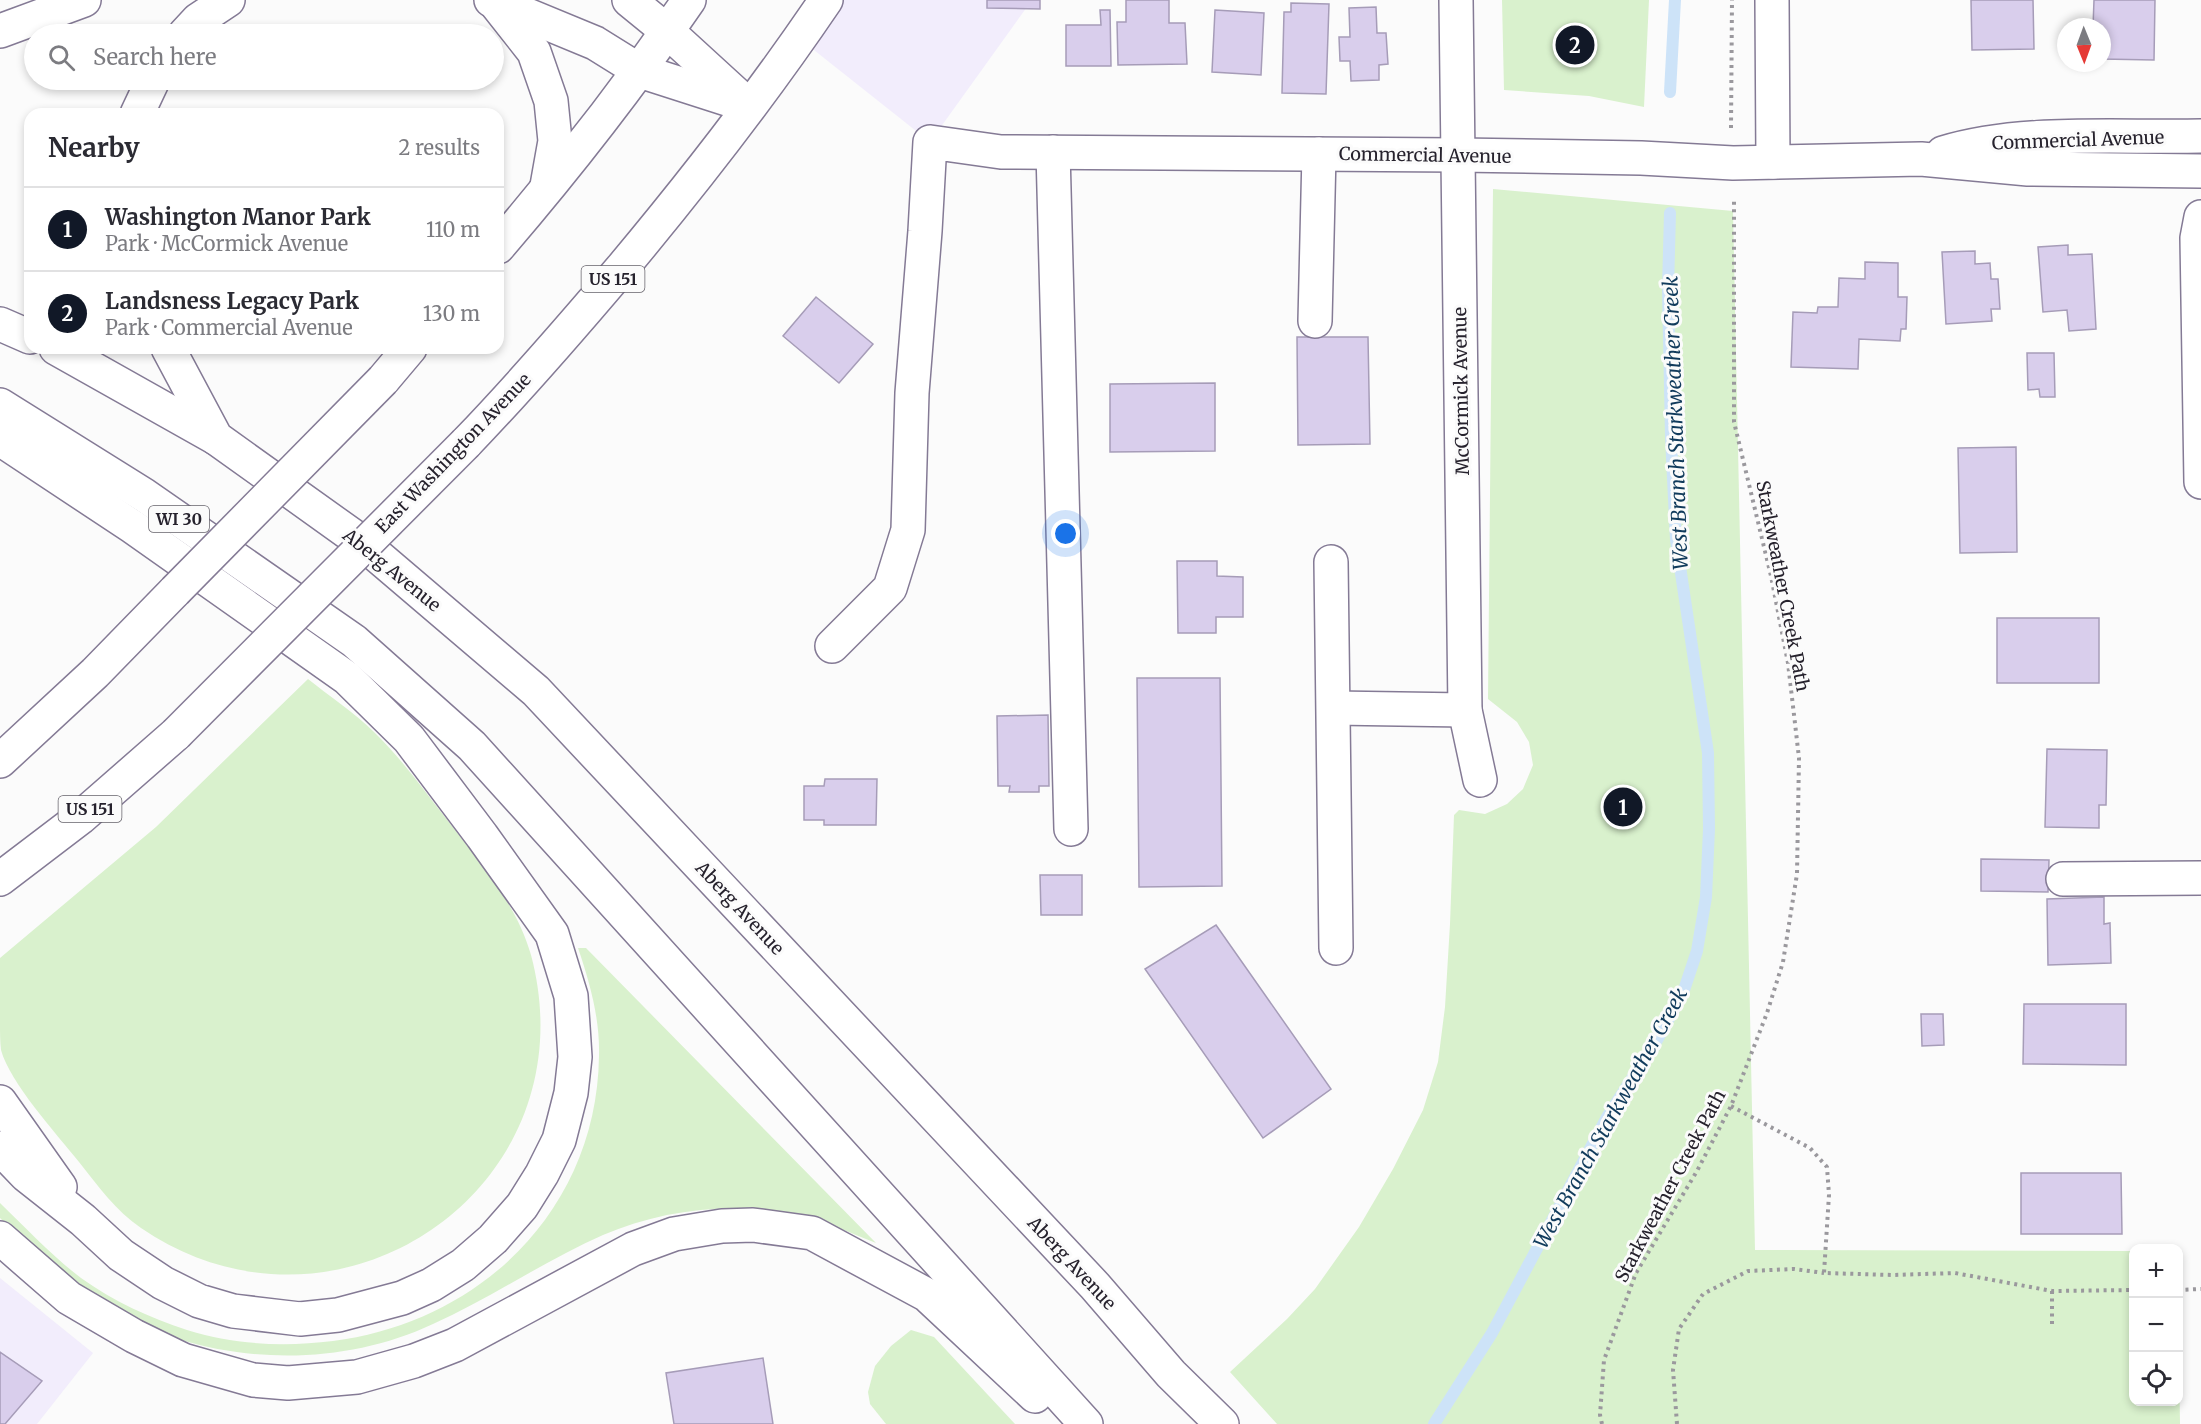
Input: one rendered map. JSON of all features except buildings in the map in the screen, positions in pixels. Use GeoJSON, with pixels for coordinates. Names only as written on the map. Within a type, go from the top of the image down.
{"type":"FeatureCollection","features":[{"type":"Feature","properties":{"kind":"main road"},"geometry":{"type":"LineString","coordinates":[[0,31],[84,0]]}},
{"type":"Feature","properties":{"kind":"main road"},"geometry":{"type":"LineString","coordinates":[[195,24],[228,0]]}},
{"type":"Feature","properties":{"kind":"main road"},"geometry":{"type":"LineString","coordinates":[[629,0],[667,31],[749,106]]}},
{"type":"Feature","properties":{"kind":"main road"},"geometry":{"type":"LineString","coordinates":[[504,240],[546,192],[640,70],[688,0]]}},
{"type":"Feature","properties":{"kind":"main road","name":"East Washington Avenue"},"geometry":{"type":"LineString","coordinates":[[0,879],[80,818],[176,734],[466,442],[564,336],[678,201],[826,0]]}},
{"type":"Feature","properties":{"kind":"main road","name":"McCormick Avenue"},"geometry":{"type":"LineString","coordinates":[[1456,0],[1465,710],[1480,780]]}},
{"type":"Feature","properties":{"kind":"main road"},"geometry":{"type":"LineString","coordinates":[[1772,0],[1773,162]]}},
{"type":"Feature","properties":{"kind":"main road"},"geometry":{"type":"LineString","coordinates":[[493,1],[595,43],[640,70],[749,106]]}},
{"type":"Feature","properties":{"kind":"main road"},"geometry":{"type":"LineString","coordinates":[[493,1],[534,52],[551,101],[555,141],[546,192]]}},
{"type":"Feature","properties":{"kind":"main road"},"geometry":{"type":"LineString","coordinates":[[140,108],[148,90]]}},
{"type":"Feature","properties":{"kind":"main road","name":"Commercial Avenue"},"geometry":{"type":"LineString","coordinates":[[1921,159],[1970,145],[2031,138],[2201,136]]}},
{"type":"Feature","properties":{"kind":"main road","name":"Commercial Avenue"},"geometry":{"type":"LineString","coordinates":[[832,646],[890,588],[908,531],[912,393],[930,142],[1001,152],[1459,155],[1641,158],[1733,163],[1921,159],[2028,169],[2201,171]]}},
{"type":"Feature","properties":{"kind":"main road"},"geometry":{"type":"LineString","coordinates":[[1053,152],[1071,829]]}},
{"type":"Feature","properties":{"kind":"main road"},"geometry":{"type":"LineString","coordinates":[[1315,321],[1319,154]]}},
{"type":"Feature","properties":{"kind":"main road"},"geometry":{"type":"LineString","coordinates":[[2201,217],[2197,238],[2201,482]]}},
{"type":"Feature","properties":{"kind":"main road"},"geometry":{"type":"LineString","coordinates":[[0,324],[24,334]]}},
{"type":"Feature","properties":{"kind":"main road","name":"Aberg Avenue"},"geometry":{"type":"LineString","coordinates":[[67,354],[216,438],[360,541],[536,691],[1095,1286],[1171,1374],[1222,1424]]}},
{"type":"Feature","properties":{"kind":"main road"},"geometry":{"type":"LineString","coordinates":[[171,354],[216,438]]}},
{"type":"Feature","properties":{"kind":"main road"},"geometry":{"type":"LineString","coordinates":[[0,761],[95,674],[405,354]]}},
{"type":"Feature","properties":{"kind":"main road","name":"WI 30"},"geometry":{"type":"LineString","coordinates":[[0,405],[144,495],[354,641],[472,746],[1086,1424]]}},
{"type":"Feature","properties":{"kind":"main road"},"geometry":{"type":"LineString","coordinates":[[0,439],[142,533],[347,678],[409,739],[552,934],[567,979],[572,1006],[575,1057],[571,1093],[559,1140],[522,1206],[493,1239],[463,1265],[431,1285],[402,1298],[338,1315],[300,1319],[233,1311],[199,1301],[155,1278],[121,1255],[83,1220],[26,1175],[0,1148]]}},
{"type":"Feature","properties":{"kind":"main road"},"geometry":{"type":"LineString","coordinates":[[1331,562],[1336,948]]}},
{"type":"Feature","properties":{"kind":"main road"},"geometry":{"type":"LineString","coordinates":[[1334,708],[1465,710]]}},
{"type":"Feature","properties":{"kind":"main road"},"geometry":{"type":"LineString","coordinates":[[2063,879],[2201,878]]}},
{"type":"Feature","properties":{"kind":"main road"},"geometry":{"type":"LineString","coordinates":[[0,1102],[83,1220]]}},
{"type":"Feature","properties":{"kind":"main road"},"geometry":{"type":"LineString","coordinates":[[0,1238],[69,1298],[134,1336],[183,1360],[253,1380],[288,1383],[357,1377],[414,1361],[455,1345],[633,1249],[674,1234],[722,1226],[753,1225],[812,1233],[927,1295],[1065,1424]]}},
{"type":"Feature","properties":{"kind":"path","name":"Starkweather Creek Path"},"geometry":{"type":"LineString","coordinates":[[1602,1424],[1600,1415],[1604,1360],[1636,1273],[1697,1172],[1731,1106],[1767,1013],[1783,962],[1797,874],[1799,758],[1788,663],[1771,576],[1734,422],[1733,163],[1730,108],[1732,0]]}},
{"type":"Feature","properties":{"kind":"path"},"geometry":{"type":"LineString","coordinates":[[1731,1106],[1810,1148],[1827,1167],[1829,1195],[1824,1273]]}},
{"type":"Feature","properties":{"kind":"path"},"geometry":{"type":"LineString","coordinates":[[1677,1424],[1673,1370],[1679,1329],[1703,1294],[1748,1271],[1794,1269],[1824,1273],[1893,1275],[1956,1273],[2052,1291],[2129,1290]]}},
{"type":"Feature","properties":{"kind":"path"},"geometry":{"type":"LineString","coordinates":[[2183,1290],[2201,1289]]}},
{"type":"Feature","properties":{"kind":"path"},"geometry":{"type":"LineString","coordinates":[[2052,1291],[2052,1327]]}},
{"type":"Feature","properties":{"kind":"shaded area"},"geometry":{"type":"Polygon","coordinates":[[[826,0],[1032,0],[930,142],[800,39],[826,0]]]}},
{"type":"Feature","properties":{"kind":"shaded area"},"geometry":{"type":"Polygon","coordinates":[[[0,1278],[93,1353],[37,1424],[0,1424],[0,1278]]]}},
{"type":"Feature","properties":{"kind":"green space"},"geometry":{"type":"Polygon","coordinates":[[[1502,0],[1649,0],[1644,107],[1589,96],[1504,90],[1502,0]]]}},
{"type":"Feature","properties":{"kind":"green space"},"geometry":{"type":"Polygon","coordinates":[[[1493,189],[1733,211],[1755,1250],[2129,1251],[2129,1406],[2180,1406],[2180,1424],[1277,1424],[1230,1372],[1287,1319],[1315,1289],[1359,1227],[1393,1169],[1423,1110],[1438,1062],[1445,1007],[1454,815],[1459,810],[1485,814],[1507,804],[1523,789],[1533,765],[1529,742],[1517,722],[1488,699],[1493,189]]]}},
{"type":"Feature","properties":{"kind":"green space"},"geometry":{"type":"Polygon","coordinates":[[[308,679],[358,718],[393,752],[483,866],[506,899],[531,955],[540,1039],[524,1114],[487,1179],[433,1229],[367,1262],[294,1274],[217,1264],[141,1228],[115,1206],[35,1108],[6,1063],[0,1044],[0,958],[156,827],[308,679]]]}},
{"type":"Feature","properties":{"kind":"green space"},"geometry":{"type":"Polygon","coordinates":[[[578,948],[586,948],[876,1243],[810,1218],[775,1211],[725,1208],[675,1214],[626,1226],[603,1235],[455,1314],[394,1339],[354,1349],[312,1355],[270,1355],[228,1351],[187,1342],[147,1328],[95,1300],[66,1279],[0,1218],[0,1203],[70,1269],[119,1301],[173,1325],[223,1339],[278,1344],[333,1341],[387,1330],[437,1310],[482,1283],[521,1249],[553,1208],[577,1162],[593,1111],[599,1056],[598,1028],[593,1001],[578,948]]]}},
{"type":"Feature","properties":{"kind":"green space"},"geometry":{"type":"Polygon","coordinates":[[[911,1330],[934,1337],[1015,1424],[886,1424],[870,1404],[868,1392],[875,1366],[891,1346],[911,1330]]]}},
{"type":"Feature","properties":{"kind":"waterway","name":"West Branch Starkweather Creek"},"geometry":{"type":"LineString","coordinates":[[1670,92],[1675,0]]}},
{"type":"Feature","properties":{"kind":"waterway","name":"West Branch Starkweather Creek"},"geometry":{"type":"LineString","coordinates":[[1434,1424],[1492,1333],[1607,1117],[1657,1040],[1683,993],[1697,951],[1706,897],[1709,829],[1708,753],[1676,540],[1668,289],[1670,213]]}},
{"type":"Feature","properties":{"kind":"place","name":"Landsness Legacy Park"},"geometry":{"type":"Point","coordinates":[1575,45]}},
{"type":"Feature","properties":{"kind":"place","name":"Washington Manor Park"},"geometry":{"type":"Point","coordinates":[1623,807]}}]}
